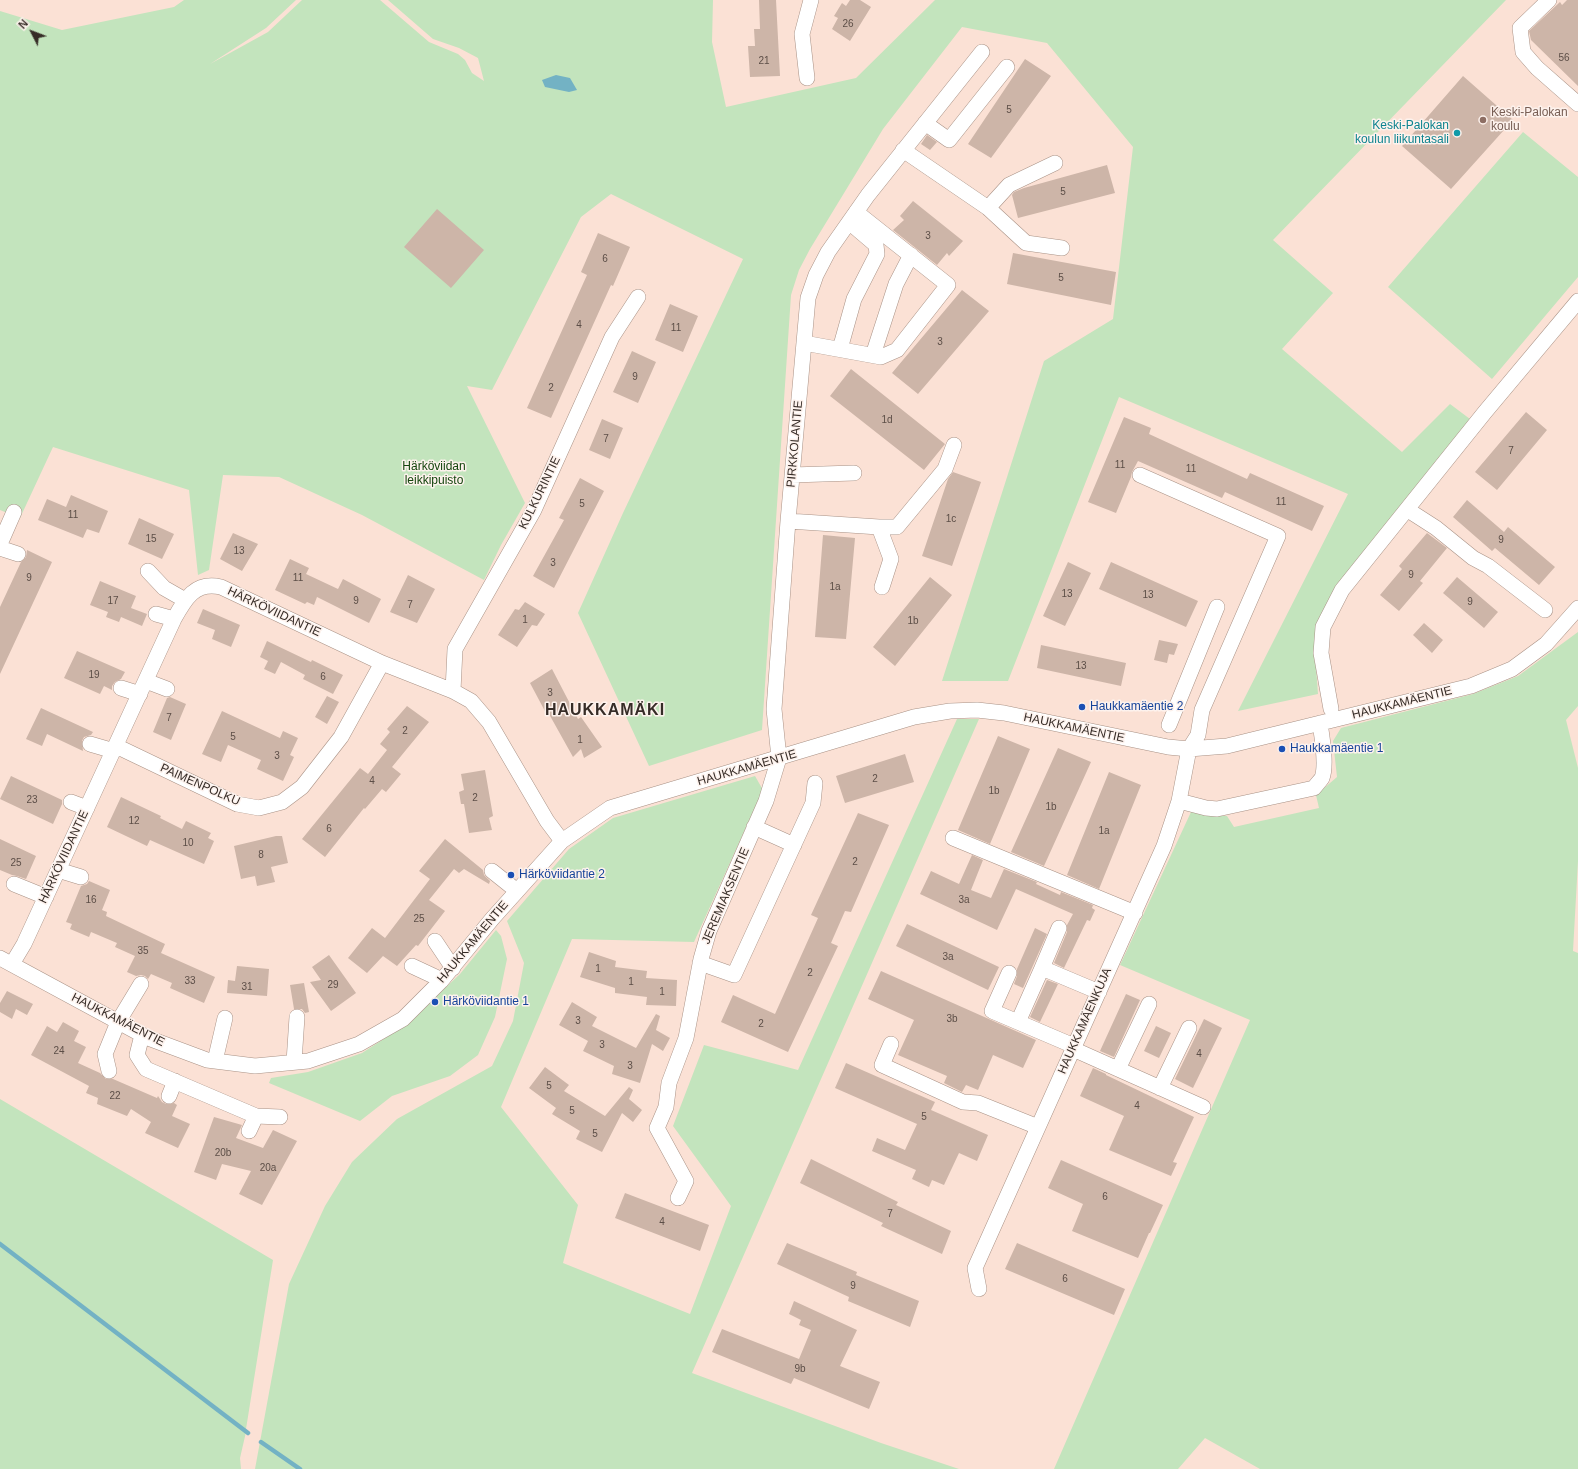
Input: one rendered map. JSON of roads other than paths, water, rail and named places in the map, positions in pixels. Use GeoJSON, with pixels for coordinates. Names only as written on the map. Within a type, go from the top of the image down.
{"type":"FeatureCollection","features":[{"type":"Feature","properties":{"kind":"street"},"geometry":{"type":"LineString","coordinates":[[807,78],[802,34],[811,0]]}},
{"type":"Feature","properties":{"kind":"street"},"geometry":{"type":"LineString","coordinates":[[1549,0],[1520,28],[1524,52],[1537,68],[1578,104]]}},
{"type":"Feature","properties":{"kind":"street","name":"PIRKKOLANTIE"},"geometry":{"type":"LineString","coordinates":[[779,758],[774,709],[788,521],[808,298],[816,275],[828,252],[852,217],[900,153],[982,52]]}},
{"type":"Feature","properties":{"kind":"street"},"geometry":{"type":"LineString","coordinates":[[925,123],[949,140],[1008,67]]}},
{"type":"Feature","properties":{"kind":"street"},"geometry":{"type":"LineString","coordinates":[[900,153],[988,208],[1026,243],[1062,248]]}},
{"type":"Feature","properties":{"kind":"street"},"geometry":{"type":"LineString","coordinates":[[988,208],[1009,185],[1055,163]]}},
{"type":"Feature","properties":{"kind":"street"},"geometry":{"type":"LineString","coordinates":[[804,343],[881,357],[897,350],[948,285],[911,256],[852,217]]}},
{"type":"Feature","properties":{"kind":"street"},"geometry":{"type":"LineString","coordinates":[[840,349],[854,299],[876,254],[876,245],[852,217]]}},
{"type":"Feature","properties":{"kind":"street"},"geometry":{"type":"LineString","coordinates":[[873,356],[896,284],[911,256]]}},
{"type":"Feature","properties":{"kind":"street","name":"KULKURINTIE"},"geometry":{"type":"LineString","coordinates":[[453,691],[455,649],[534,510],[612,337],[638,297]]}},
{"type":"Feature","properties":{"kind":"street"},"geometry":{"type":"LineString","coordinates":[[1331,709],[1321,654],[1323,627],[1342,590],[1408,510],[1485,412],[1578,301]]}},
{"type":"Feature","properties":{"kind":"street"},"geometry":{"type":"LineString","coordinates":[[788,521],[897,527],[945,469],[954,445]]}},
{"type":"Feature","properties":{"kind":"street"},"geometry":{"type":"LineString","coordinates":[[792,475],[854,473]]}},
{"type":"Feature","properties":{"kind":"street","name":"HAUKKAMÄENKUJA"},"geometry":{"type":"LineString","coordinates":[[979,1289],[975,1268],[1164,846],[1179,801],[1189,749],[1198,735],[1202,710],[1278,536],[1140,475]]}},
{"type":"Feature","properties":{"kind":"street"},"geometry":{"type":"LineString","coordinates":[[1408,510],[1436,528],[1473,558],[1488,566],[1545,610]]}},
{"type":"Feature","properties":{"kind":"street"},"geometry":{"type":"LineString","coordinates":[[0,544],[14,512]]}},
{"type":"Feature","properties":{"kind":"street"},"geometry":{"type":"LineString","coordinates":[[879,527],[891,559],[882,587]]}},
{"type":"Feature","properties":{"kind":"street"},"geometry":{"type":"LineString","coordinates":[[0,548],[18,554]]}},
{"type":"Feature","properties":{"kind":"street"},"geometry":{"type":"LineString","coordinates":[[148,571],[164,588],[185,600]]}},
{"type":"Feature","properties":{"kind":"street","name":"HÄRKÖVIIDANTIE"},"geometry":{"type":"LineString","coordinates":[[6,961],[24,944],[174,619],[185,600],[194,591],[202,587],[221,587],[382,663],[453,691],[471,701],[489,722],[547,822],[562,841]]}},
{"type":"Feature","properties":{"kind":"street"},"geometry":{"type":"LineString","coordinates":[[1170,725],[1217,607]]}},
{"type":"Feature","properties":{"kind":"street"},"geometry":{"type":"LineString","coordinates":[[156,614],[174,619]]}},
{"type":"Feature","properties":{"kind":"street","name":"HAUKKAMÄENTIE"},"geometry":{"type":"LineString","coordinates":[[6,961],[142,1035],[207,1060],[255,1066],[308,1061],[358,1044],[403,1019],[453,968],[492,919],[562,841],[610,808],[914,717],[950,711],[977,710],[1004,713],[1168,747],[1189,749],[1227,746],[1471,686],[1512,669],[1546,644],[1576,614]]}},
{"type":"Feature","properties":{"kind":"street","name":"PAIMENPOLKU"},"geometry":{"type":"LineString","coordinates":[[90,744],[115,748],[237,804],[258,808],[282,802],[302,787],[341,737],[382,663]]}},
{"type":"Feature","properties":{"kind":"street"},"geometry":{"type":"LineString","coordinates":[[121,688],[167,689]]}},
{"type":"Feature","properties":{"kind":"street"},"geometry":{"type":"LineString","coordinates":[[1179,801],[1206,808],[1217,809],[1314,788],[1323,774],[1324,753],[1320,723]]}},
{"type":"Feature","properties":{"kind":"street","name":"JEREMIAKSENTIE"},"geometry":{"type":"LineString","coordinates":[[678,1198],[686,1181],[657,1128],[666,1107],[669,1083],[686,1038],[700,963],[709,931],[766,801],[779,758]]}},
{"type":"Feature","properties":{"kind":"street"},"geometry":{"type":"LineString","coordinates":[[700,963],[734,975],[814,803],[815,783]]}},
{"type":"Feature","properties":{"kind":"street"},"geometry":{"type":"LineString","coordinates":[[71,802],[87,808]]}},
{"type":"Feature","properties":{"kind":"street"},"geometry":{"type":"LineString","coordinates":[[754,827],[794,845]]}},
{"type":"Feature","properties":{"kind":"street"},"geometry":{"type":"LineString","coordinates":[[953,838],[1135,912]]}},
{"type":"Feature","properties":{"kind":"street"},"geometry":{"type":"LineString","coordinates":[[58,870],[81,877]]}},
{"type":"Feature","properties":{"kind":"street"},"geometry":{"type":"LineString","coordinates":[[492,871],[517,891]]}},
{"type":"Feature","properties":{"kind":"street"},"geometry":{"type":"LineString","coordinates":[[14,884],[46,897]]}},
{"type":"Feature","properties":{"kind":"street"},"geometry":{"type":"LineString","coordinates":[[1018,1022],[1059,928]]}},
{"type":"Feature","properties":{"kind":"street"},"geometry":{"type":"LineString","coordinates":[[434,941],[453,968]]}},
{"type":"Feature","properties":{"kind":"street"},"geometry":{"type":"LineString","coordinates":[[412,966],[442,980]]}},
{"type":"Feature","properties":{"kind":"street"},"geometry":{"type":"LineString","coordinates":[[1042,968],[1099,992]]}},
{"type":"Feature","properties":{"kind":"street"},"geometry":{"type":"LineString","coordinates":[[1009,973],[992,1011],[1202,1107]]}},
{"type":"Feature","properties":{"kind":"street"},"geometry":{"type":"LineString","coordinates":[[109,1071],[105,1054],[118,1022],[141,984]]}},
{"type":"Feature","properties":{"kind":"street"},"geometry":{"type":"LineString","coordinates":[[1118,1069],[1149,1004]]}},
{"type":"Feature","properties":{"kind":"street"},"geometry":{"type":"LineString","coordinates":[[294,1062],[297,1016]]}},
{"type":"Feature","properties":{"kind":"street"},"geometry":{"type":"LineString","coordinates":[[215,1061],[225,1018]]}},
{"type":"Feature","properties":{"kind":"street"},"geometry":{"type":"LineString","coordinates":[[1160,1088],[1189,1028]]}},
{"type":"Feature","properties":{"kind":"street"},"geometry":{"type":"LineString","coordinates":[[142,1035],[137,1055],[146,1069],[256,1116],[280,1117]]}},
{"type":"Feature","properties":{"kind":"street"},"geometry":{"type":"LineString","coordinates":[[891,1044],[882,1065],[962,1102],[978,1103],[1038,1127]]}},
{"type":"Feature","properties":{"kind":"street"},"geometry":{"type":"LineString","coordinates":[[169,1096],[175,1081]]}},
{"type":"Feature","properties":{"kind":"street"},"geometry":{"type":"LineString","coordinates":[[249,1131],[256,1116]]}},
{"type":"Feature","properties":{"kind":"water"},"geometry":{"type":"Polygon","coordinates":[[[556,75],[570,78],[577,90],[569,92],[545,87],[542,80],[556,75]]]}},
{"type":"Feature","properties":{"kind":"waterway"},"geometry":{"type":"LineString","coordinates":[[0,1244],[248,1433]]}},
{"type":"Feature","properties":{"kind":"waterway"},"geometry":{"type":"LineString","coordinates":[[261,1442],[300,1469]]}},
{"type":"Feature","properties":{"kind":"place","name":"Keski-Palokan koulu"},"geometry":{"type":"Point","coordinates":[1483,120]}},
{"type":"Feature","properties":{"kind":"place","name":"Keski-Palokan koulun liikuntasali"},"geometry":{"type":"Point","coordinates":[1457,133]}},
{"type":"Feature","properties":{"kind":"place","name":"Haukkamäentie 2"},"geometry":{"type":"Point","coordinates":[1082,707]}},
{"type":"Feature","properties":{"kind":"place","name":"Haukkamäentie 1"},"geometry":{"type":"Point","coordinates":[1282,749]}},
{"type":"Feature","properties":{"kind":"place","name":"Härköviidantie 2"},"geometry":{"type":"Point","coordinates":[511,875]}},
{"type":"Feature","properties":{"kind":"place","name":"Härköviidantie 1"},"geometry":{"type":"Point","coordinates":[435,1002]}},
{"type":"Feature","properties":{"kind":"district","name":"HAUKKAMÄKI"},"geometry":{"type":"Point","coordinates":[605,711]}},
{"type":"Feature","properties":{"kind":"park label","name":"Härköviidan leikkipuisto"},"geometry":{"type":"Point","coordinates":[434,474]}}]}
